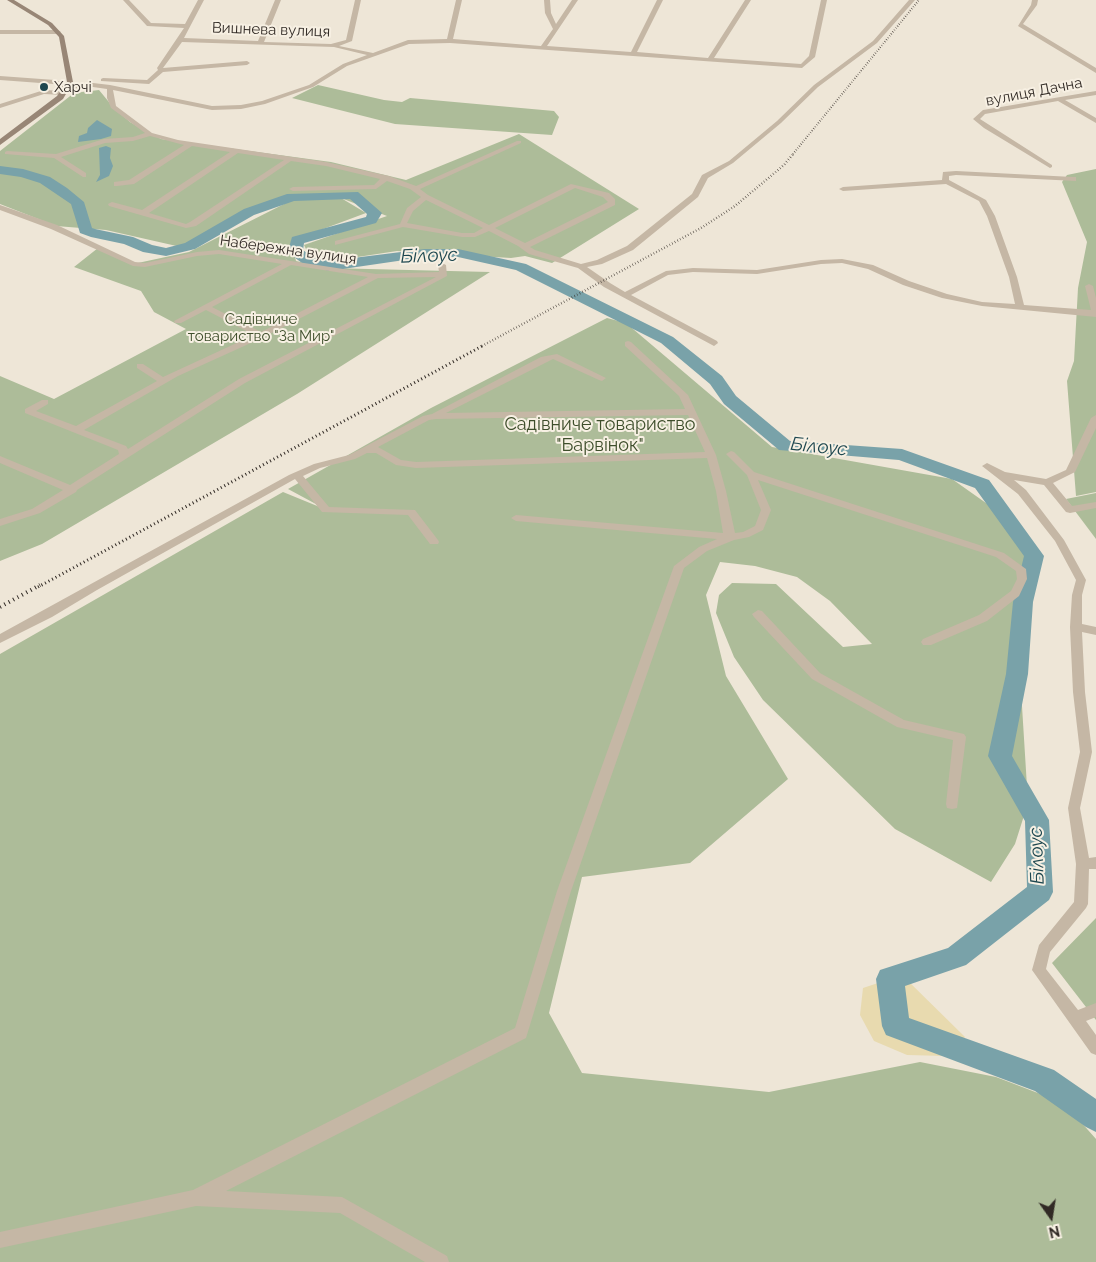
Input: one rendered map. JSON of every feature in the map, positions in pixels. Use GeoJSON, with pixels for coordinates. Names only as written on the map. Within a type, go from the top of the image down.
{"type":"FeatureCollection","features":[{"type":"Feature","properties":{"kind":"main road"},"geometry":{"type":"LineString","coordinates":[[0,143],[54,103],[66,86],[64,42],[58,32],[44,20],[10,0]]}},
{"type":"Feature","properties":{"kind":"street"},"geometry":{"type":"LineString","coordinates":[[126,0],[149,25],[187,26]]}},
{"type":"Feature","properties":{"kind":"street"},"geometry":{"type":"LineString","coordinates":[[0,106],[66,86],[96,80],[149,82],[161,70],[160,68],[180,40],[201,0]]}},
{"type":"Feature","properties":{"kind":"street"},"geometry":{"type":"LineString","coordinates":[[261,42],[278,0]]}},
{"type":"Feature","properties":{"kind":"street","name":"Вишнева вулиця"},"geometry":{"type":"LineString","coordinates":[[180,40],[331,46],[349,41],[358,0]]}},
{"type":"Feature","properties":{"kind":"street"},"geometry":{"type":"LineString","coordinates":[[450,41],[459,0]]}},
{"type":"Feature","properties":{"kind":"street"},"geometry":{"type":"LineString","coordinates":[[547,0],[548,13],[555,28]]}},
{"type":"Feature","properties":{"kind":"street"},"geometry":{"type":"LineString","coordinates":[[544,47],[575,0]]}},
{"type":"Feature","properties":{"kind":"street"},"geometry":{"type":"LineString","coordinates":[[634,53],[660,0]]}},
{"type":"Feature","properties":{"kind":"street"},"geometry":{"type":"LineString","coordinates":[[711,58],[748,0]]}},
{"type":"Feature","properties":{"kind":"street"},"geometry":{"type":"LineString","coordinates":[[0,78],[55,82],[66,86],[93,85],[110,87],[212,108],[241,107],[271,100],[311,86],[345,65],[408,42],[450,41],[711,58],[802,66],[812,57],[824,0]]}},
{"type":"Feature","properties":{"kind":"street"},"geometry":{"type":"LineString","coordinates":[[581,266],[599,262],[630,248],[696,195],[706,177],[730,162],[779,122],[816,86],[875,42],[912,0]]}},
{"type":"Feature","properties":{"kind":"street"},"geometry":{"type":"LineString","coordinates":[[1034,0],[1034,5],[1020,25],[1096,71]]}},
{"type":"Feature","properties":{"kind":"street"},"geometry":{"type":"LineString","coordinates":[[0,32],[58,32]]}},
{"type":"Feature","properties":{"kind":"street"},"geometry":{"type":"LineString","coordinates":[[331,46],[371,54]]}},
{"type":"Feature","properties":{"kind":"street"},"geometry":{"type":"LineString","coordinates":[[161,70],[247,63]]}},
{"type":"Feature","properties":{"kind":"street"},"geometry":{"type":"LineString","coordinates":[[110,87],[110,98],[113,107],[150,134],[191,144],[326,164],[386,178],[415,189],[425,198],[545,257],[581,266],[607,286],[714,343]]}},
{"type":"Feature","properties":{"kind":"street","name":"вулиця Дачна"},"geometry":{"type":"LineString","coordinates":[[1050,166],[976,119],[984,112],[1096,93]]}},
{"type":"Feature","properties":{"kind":"street"},"geometry":{"type":"LineString","coordinates":[[1059,98],[1096,121]]}},
{"type":"Feature","properties":{"kind":"street"},"geometry":{"type":"LineString","coordinates":[[7,153],[56,156],[104,141],[133,139],[150,134]]}},
{"type":"Feature","properties":{"kind":"street"},"geometry":{"type":"LineString","coordinates":[[415,189],[519,142]]}},
{"type":"Feature","properties":{"kind":"street"},"geometry":{"type":"LineString","coordinates":[[117,184],[131,182],[191,144]]}},
{"type":"Feature","properties":{"kind":"street"},"geometry":{"type":"LineString","coordinates":[[143,213],[236,151]]}},
{"type":"Feature","properties":{"kind":"street"},"geometry":{"type":"LineString","coordinates":[[56,156],[83,175]]}},
{"type":"Feature","properties":{"kind":"street"},"geometry":{"type":"LineString","coordinates":[[112,204],[186,226],[193,224],[292,158]]}},
{"type":"Feature","properties":{"kind":"street"},"geometry":{"type":"LineString","coordinates":[[947,182],[945,180],[946,174],[956,173],[1073,179]]}},
{"type":"Feature","properties":{"kind":"street"},"geometry":{"type":"LineString","coordinates":[[293,189],[376,187],[386,178]]}},
{"type":"Feature","properties":{"kind":"street"},"geometry":{"type":"LineString","coordinates":[[843,189],[947,182],[982,200],[1000,239],[1020,306]]}},
{"type":"Feature","properties":{"kind":"street"},"geometry":{"type":"LineString","coordinates":[[338,243],[403,226],[462,235],[475,235],[489,230],[574,186],[606,195],[611,199],[612,203],[525,246]]}},
{"type":"Feature","properties":{"kind":"street"},"geometry":{"type":"LineString","coordinates":[[403,226],[410,210],[425,198]]}},
{"type":"Feature","properties":{"kind":"street","name":"Набережна вулиця"},"geometry":{"type":"LineString","coordinates":[[0,207],[54,228],[133,264],[145,265],[197,254],[219,252],[376,276],[442,270],[443,276],[242,381],[124,457]]}},
{"type":"Feature","properties":{"kind":"street"},"geometry":{"type":"LineString","coordinates":[[625,295],[666,273],[693,270],[757,272],[821,262],[842,262],[870,267],[906,283],[945,296],[982,304],[1096,313],[1089,286]]}},
{"type":"Feature","properties":{"kind":"street"},"geometry":{"type":"LineString","coordinates":[[178,321],[288,264]]}},
{"type":"Feature","properties":{"kind":"street"},"geometry":{"type":"LineString","coordinates":[[77,430],[163,381],[261,335],[376,276]]}},
{"type":"Feature","properties":{"kind":"street"},"geometry":{"type":"LineString","coordinates":[[206,306],[261,335]]}},
{"type":"Feature","properties":{"kind":"street"},"geometry":{"type":"LineString","coordinates":[[628,344],[683,395],[711,455],[721,491],[728,532],[732,537]]}},
{"type":"Feature","properties":{"kind":"street"},"geometry":{"type":"LineString","coordinates":[[0,639],[297,475],[317,466],[352,457],[544,359],[554,356],[602,378]]}},
{"type":"Feature","properties":{"kind":"street"},"geometry":{"type":"LineString","coordinates":[[140,366],[163,381]]}},
{"type":"Feature","properties":{"kind":"street"},"geometry":{"type":"LineString","coordinates":[[0,523],[36,511],[124,457],[123,448],[28,411],[45,402]]}},
{"type":"Feature","properties":{"kind":"street"},"geometry":{"type":"LineString","coordinates":[[432,416],[690,412]]}},
{"type":"Feature","properties":{"kind":"street"},"geometry":{"type":"LineString","coordinates":[[1002,475],[1047,482],[1070,472],[1096,418]]}},
{"type":"Feature","properties":{"kind":"street"},"geometry":{"type":"LineString","coordinates":[[366,450],[378,450],[399,463],[416,465],[711,455]]}},
{"type":"Feature","properties":{"kind":"street"},"geometry":{"type":"LineString","coordinates":[[0,1240],[195,1198],[521,1033],[564,891],[679,566],[703,549],[732,537],[745,535],[759,528],[766,510],[751,474],[731,454]]}},
{"type":"Feature","properties":{"kind":"street"},"geometry":{"type":"LineString","coordinates":[[0,459],[72,490]]}},
{"type":"Feature","properties":{"kind":"street"},"geometry":{"type":"LineString","coordinates":[[987,466],[1002,475],[1022,492],[1059,540],[1081,580],[1077,595],[1076,626],[1079,692],[1091,752],[1074,808],[1089,864],[1081,904],[1044,949],[1039,970],[1096,1048]]}},
{"type":"Feature","properties":{"kind":"street"},"geometry":{"type":"LineString","coordinates":[[751,474],[1000,555],[1021,570],[1022,579],[1015,593],[982,618],[927,642]]}},
{"type":"Feature","properties":{"kind":"street"},"geometry":{"type":"LineString","coordinates":[[297,475],[326,510],[411,512],[434,542]]}},
{"type":"Feature","properties":{"kind":"street"},"geometry":{"type":"LineString","coordinates":[[1047,482],[1070,510],[1096,505]]}},
{"type":"Feature","properties":{"kind":"street"},"geometry":{"type":"LineString","coordinates":[[516,518],[732,537]]}},
{"type":"Feature","properties":{"kind":"street"},"geometry":{"type":"LineString","coordinates":[[758,614],[816,676],[900,724],[960,737],[952,804]]}},
{"type":"Feature","properties":{"kind":"street"},"geometry":{"type":"LineString","coordinates":[[1076,626],[1096,630]]}},
{"type":"Feature","properties":{"kind":"street"},"geometry":{"type":"LineString","coordinates":[[1075,1018],[1096,1010]]}},
{"type":"Feature","properties":{"kind":"street"},"geometry":{"type":"LineString","coordinates":[[195,1198],[342,1205],[441,1262]]}},
{"type":"Feature","properties":{"kind":"green space"},"geometry":{"type":"Polygon","coordinates":[[[318,85],[384,100],[402,102],[410,98],[554,111],[559,117],[552,135],[395,124],[292,98],[318,85]]]}},
{"type":"Feature","properties":{"kind":"green space","name":"Садівниче товариство \"За Мир\""},"geometry":{"type":"Polygon","coordinates":[[[99,90],[113,107],[130,122],[161,139],[331,162],[406,180],[519,134],[639,209],[552,263],[525,256],[511,258],[397,251],[331,261],[307,251],[304,245],[387,216],[341,198],[366,213],[291,241],[296,261],[328,268],[490,272],[297,394],[42,544],[0,561],[0,376],[54,399],[186,329],[154,312],[141,291],[74,267],[98,248],[133,264],[189,252],[292,200],[339,198],[330,194],[299,195],[276,199],[181,247],[106,230],[56,226],[0,204],[0,151],[74,93],[99,90]]]}},
{"type":"Feature","properties":{"kind":"green space"},"geometry":{"type":"Polygon","coordinates":[[[1096,169],[1096,492],[1076,496],[1067,381],[1074,361],[1078,288],[1087,242],[1062,182],[1067,175],[1096,169]]]}},
{"type":"Feature","properties":{"kind":"green space","name":"Садівниче товариство \"Барвінок\""},"geometry":{"type":"Polygon","coordinates":[[[607,318],[626,323],[772,447],[952,479],[1010,520],[1030,556],[1021,570],[1015,593],[1028,803],[1015,844],[991,882],[895,829],[763,700],[734,657],[716,613],[719,595],[732,583],[776,584],[843,647],[872,644],[830,601],[797,577],[755,566],[720,562],[706,595],[726,676],[788,779],[690,863],[582,877],[549,1013],[582,1073],[769,1092],[920,1062],[996,1077],[1064,1103],[1096,1139],[1096,1262],[0,1262],[0,654],[283,492],[327,510],[288,489],[431,408],[607,318]]]}},
{"type":"Feature","properties":{"kind":"green space"},"geometry":{"type":"Polygon","coordinates":[[[1096,493],[1096,539],[1066,499],[1096,493]]]}},
{"type":"Feature","properties":{"kind":"green space"},"geometry":{"type":"Polygon","coordinates":[[[1096,918],[1096,1020],[1052,963],[1096,918]]]}},
{"type":"Feature","properties":{"kind":"sand"},"geometry":{"type":"Polygon","coordinates":[[[902,975],[965,1037],[956,1048],[945,1056],[907,1055],[874,1041],[860,1015],[863,988],[902,975]]]}},
{"type":"Feature","properties":{"kind":"water"},"geometry":{"type":"Polygon","coordinates":[[[97,120],[112,129],[111,136],[78,142],[79,136],[87,133],[88,128],[97,120]]]}},
{"type":"Feature","properties":{"kind":"water"},"geometry":{"type":"Polygon","coordinates":[[[106,146],[111,148],[110,158],[113,166],[109,176],[96,182],[100,175],[99,148],[106,146]]]}},
{"type":"Feature","properties":{"kind":"waterway","name":"Білоус"},"geometry":{"type":"LineString","coordinates":[[0,170],[23,173],[45,180],[62,191],[77,202],[85,230],[91,233],[128,240],[148,249],[166,252],[190,246],[249,212],[292,197],[353,195],[375,213],[371,220],[297,240],[295,251],[307,260],[329,266],[425,253],[458,253],[521,267],[667,340],[716,380],[730,400],[785,446],[902,455],[982,484],[1034,556],[1023,602],[1017,674],[1000,756],[1037,820],[1040,892],[957,957],[890,979],[896,1026],[1044,1080],[1096,1117]]}},
{"type":"Feature","properties":{"kind":"railway"},"geometry":{"type":"LineString","coordinates":[[793,154],[919,0]]}},
{"type":"Feature","properties":{"kind":"railway"},"geometry":{"type":"LineString","coordinates":[[482,346],[701,228],[735,206],[784,165],[794,153]]}},
{"type":"Feature","properties":{"kind":"railway"},"geometry":{"type":"LineString","coordinates":[[38,587],[484,345]]}},
{"type":"Feature","properties":{"kind":"railway"},"geometry":{"type":"LineString","coordinates":[[0,607],[40,585]]}},
{"type":"Feature","properties":{"kind":"place","name":"Харчі"},"geometry":{"type":"Point","coordinates":[44,87]}}]}
